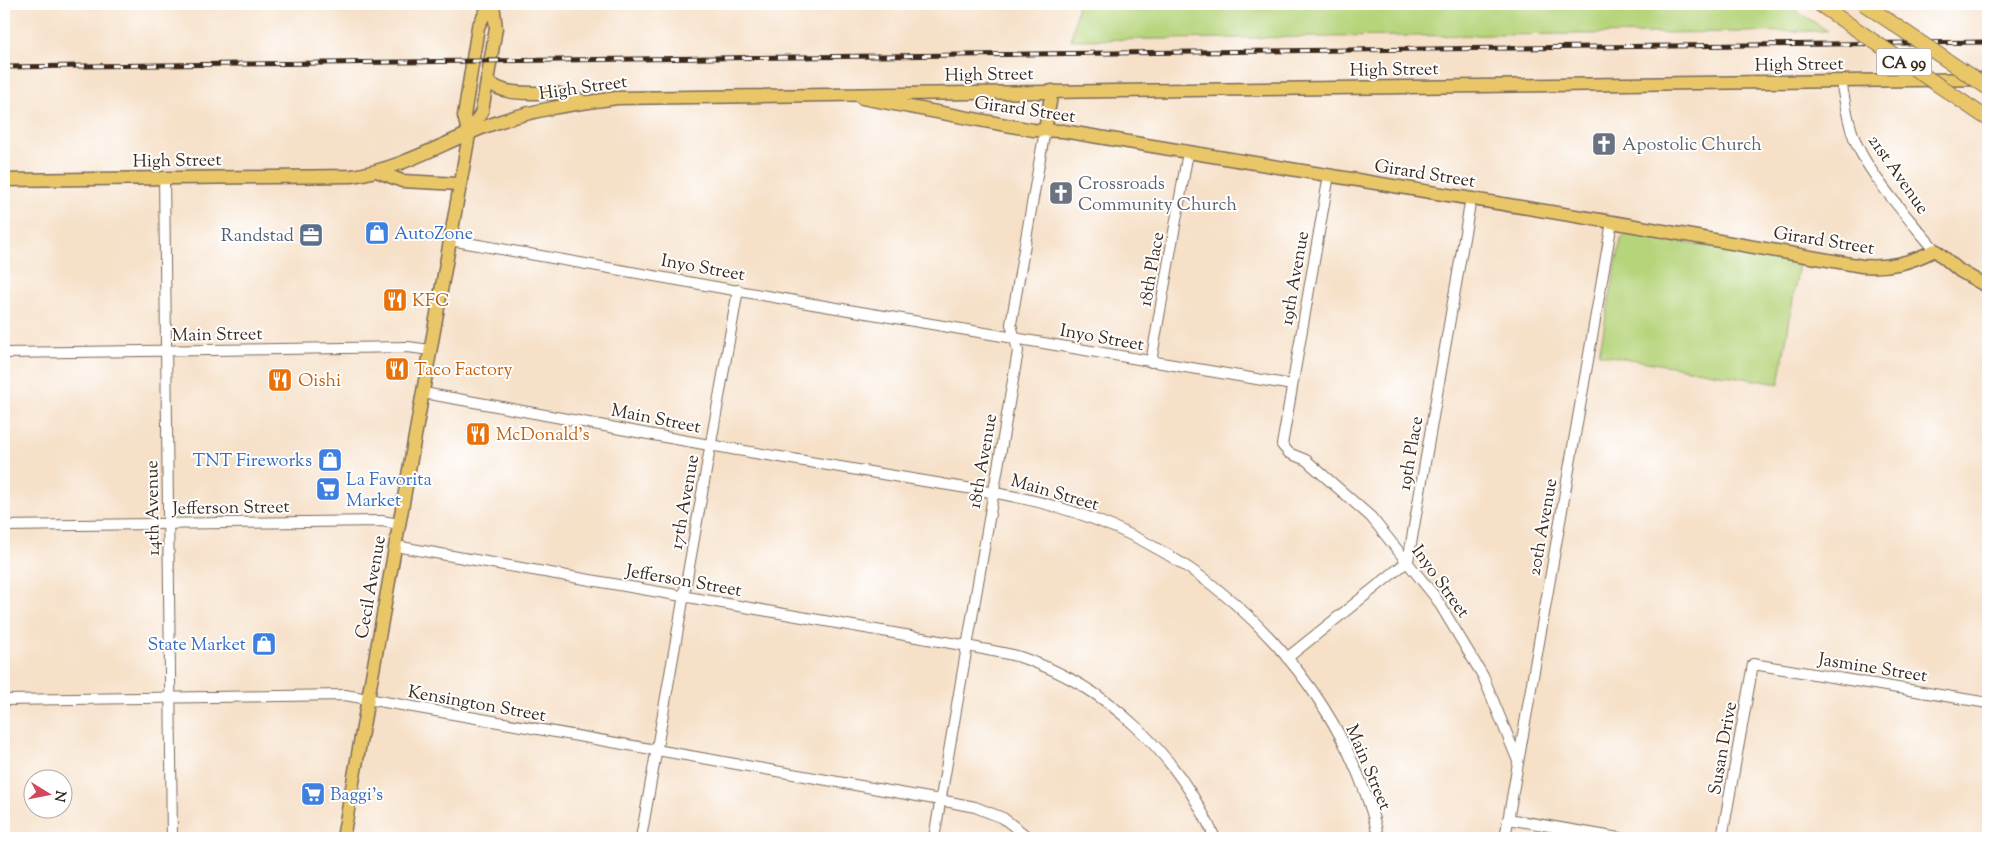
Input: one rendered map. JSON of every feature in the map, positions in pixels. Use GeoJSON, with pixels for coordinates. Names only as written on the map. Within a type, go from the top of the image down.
{"type":"FeatureCollection","features":[{"type":"Feature","properties":{"kind":"highway","name":"CA 99"},"geometry":{"type":"LineString","coordinates":[[1819,4],[1988,119]]}},
{"type":"Feature","properties":{"kind":"highway","name":"CA 99"},"geometry":{"type":"LineString","coordinates":[[1864,4],[1988,88]]}},
{"type":"Feature","properties":{"kind":"main road","name":"Cecil Avenue"},"geometry":{"type":"LineString","coordinates":[[343,838],[469,135],[482,111],[496,28],[491,4]]}},
{"type":"Feature","properties":{"kind":"main road","name":"Cecil Avenue"},"geometry":{"type":"LineString","coordinates":[[469,135],[464,116],[478,27],[491,4]]}},
{"type":"Feature","properties":{"kind":"main road","name":"High Street"},"geometry":{"type":"LineString","coordinates":[[4,180],[352,176],[379,172],[528,113],[617,98],[1052,90],[1988,79]]}},
{"type":"Feature","properties":{"kind":"main road"},"geometry":{"type":"LineString","coordinates":[[487,81],[498,90],[519,93],[555,93],[587,102]]}},
{"type":"Feature","properties":{"kind":"main road","name":"18th Avenue"},"geometry":{"type":"LineString","coordinates":[[1045,130],[1052,90]]}},
{"type":"Feature","properties":{"kind":"main road","name":"Girard Street"},"geometry":{"type":"LineString","coordinates":[[843,93],[919,110],[1032,130],[1063,131],[1471,198],[1862,266],[1890,266],[1906,263],[1935,250]]}},
{"type":"Feature","properties":{"kind":"main road"},"geometry":{"type":"LineString","coordinates":[[379,172],[402,181],[460,184]]}},
{"type":"Feature","properties":{"kind":"main road"},"geometry":{"type":"LineString","coordinates":[[1935,250],[1960,271],[1988,287]]}},
{"type":"Feature","properties":{"kind":"street","name":"21st Avenue"},"geometry":{"type":"LineString","coordinates":[[1841,81],[1849,120],[1857,146],[1896,202],[1935,250]]}},
{"type":"Feature","properties":{"kind":"street","name":"18th Avenue"},"geometry":{"type":"LineString","coordinates":[[934,838],[1018,351],[1012,324],[1045,130]]}},
{"type":"Feature","properties":{"kind":"street","name":"18th Place"},"geometry":{"type":"LineString","coordinates":[[1151,362],[1188,152]]}},
{"type":"Feature","properties":{"kind":"street","name":"19th Avenue"},"geometry":{"type":"LineString","coordinates":[[1292,385],[1329,175]]}},
{"type":"Feature","properties":{"kind":"street","name":"14th Avenue"},"geometry":{"type":"LineString","coordinates":[[164,177],[172,838]]}},
{"type":"Feature","properties":{"kind":"street","name":"19th Place"},"geometry":{"type":"LineString","coordinates":[[1408,561],[1471,198]]}},
{"type":"Feature","properties":{"kind":"street","name":"20th Avenue"},"geometry":{"type":"LineString","coordinates":[[1505,838],[1612,222]]}},
{"type":"Feature","properties":{"kind":"street","name":"Inyo Street"},"geometry":{"type":"LineString","coordinates":[[450,240],[1292,385],[1282,445],[1289,453],[1306,460],[1364,511],[1408,561],[1436,598],[1478,668],[1502,718],[1518,761]]}},
{"type":"Feature","properties":{"kind":"street","name":"17th Avenue"},"geometry":{"type":"LineString","coordinates":[[641,838],[738,290]]}},
{"type":"Feature","properties":{"kind":"street","name":"Main Street"},"geometry":{"type":"LineString","coordinates":[[4,353],[408,348],[430,350]]}},
{"type":"Feature","properties":{"kind":"street","name":"Main Street"},"geometry":{"type":"LineString","coordinates":[[422,393],[710,446],[994,493],[1043,503],[1090,517],[1135,536],[1181,562],[1221,591],[1255,623],[1287,658],[1316,696],[1339,734],[1359,774],[1379,838]]}},
{"type":"Feature","properties":{"kind":"street","name":"Jefferson Street"},"geometry":{"type":"LineString","coordinates":[[4,526],[382,522],[399,524]]}},
{"type":"Feature","properties":{"kind":"street","name":"Jefferson Street"},"geometry":{"type":"LineString","coordinates":[[395,546],[968,646],[1028,661],[1064,676],[1106,702],[1145,734],[1178,770],[1205,815],[1215,838]]}},
{"type":"Feature","properties":{"kind":"street"},"geometry":{"type":"LineString","coordinates":[[1287,658],[1408,561]]}},
{"type":"Feature","properties":{"kind":"street","name":"Jasmine Street"},"geometry":{"type":"LineString","coordinates":[[1753,664],[1988,703]]}},
{"type":"Feature","properties":{"kind":"street","name":"Susan Drive"},"geometry":{"type":"LineString","coordinates":[[1722,838],[1753,664]]}},
{"type":"Feature","properties":{"kind":"street","name":"Kensington Street"},"geometry":{"type":"LineString","coordinates":[[4,700],[345,695],[975,807],[1003,818],[1029,838]]}},
{"type":"Feature","properties":{"kind":"street"},"geometry":{"type":"LineString","coordinates":[[1508,819],[1620,838]]}},
{"type":"Feature","properties":{"kind":"green space"},"geometry":{"type":"Polygon","coordinates":[[[1078,4],[1786,4],[1828,31],[1071,40],[1078,4]]]}},
{"type":"Feature","properties":{"kind":"green space"},"geometry":{"type":"Polygon","coordinates":[[[1630,233],[1799,263],[1779,384],[1599,354],[1621,239],[1630,233]]]}},
{"type":"Feature","properties":{"kind":"railway"},"geometry":{"type":"LineString","coordinates":[[4,67],[1988,42]]}},
{"type":"Feature","properties":{"kind":"place","name":"Apostolic Church"},"geometry":{"type":"Point","coordinates":[1604,144]}},
{"type":"Feature","properties":{"kind":"place","name":"Crossroads Community Church"},"geometry":{"type":"Point","coordinates":[1061,193]}},
{"type":"Feature","properties":{"kind":"place","name":"AutoZone"},"geometry":{"type":"Point","coordinates":[377,233]}},
{"type":"Feature","properties":{"kind":"place","name":"Randstad"},"geometry":{"type":"Point","coordinates":[311,235]}},
{"type":"Feature","properties":{"kind":"place","name":"KFC"},"geometry":{"type":"Point","coordinates":[395,300]}},
{"type":"Feature","properties":{"kind":"place","name":"Taco Factory"},"geometry":{"type":"Point","coordinates":[397,369]}},
{"type":"Feature","properties":{"kind":"place","name":"Oishi"},"geometry":{"type":"Point","coordinates":[280,380]}},
{"type":"Feature","properties":{"kind":"place","name":"McDonald's"},"geometry":{"type":"Point","coordinates":[478,434]}},
{"type":"Feature","properties":{"kind":"place","name":"TNT Fireworks"},"geometry":{"type":"Point","coordinates":[330,460]}},
{"type":"Feature","properties":{"kind":"place","name":"La Favorita Market"},"geometry":{"type":"Point","coordinates":[328,489]}},
{"type":"Feature","properties":{"kind":"place","name":"State Market"},"geometry":{"type":"Point","coordinates":[264,644]}},
{"type":"Feature","properties":{"kind":"place","name":"Baggi's"},"geometry":{"type":"Point","coordinates":[313,794]}}]}
